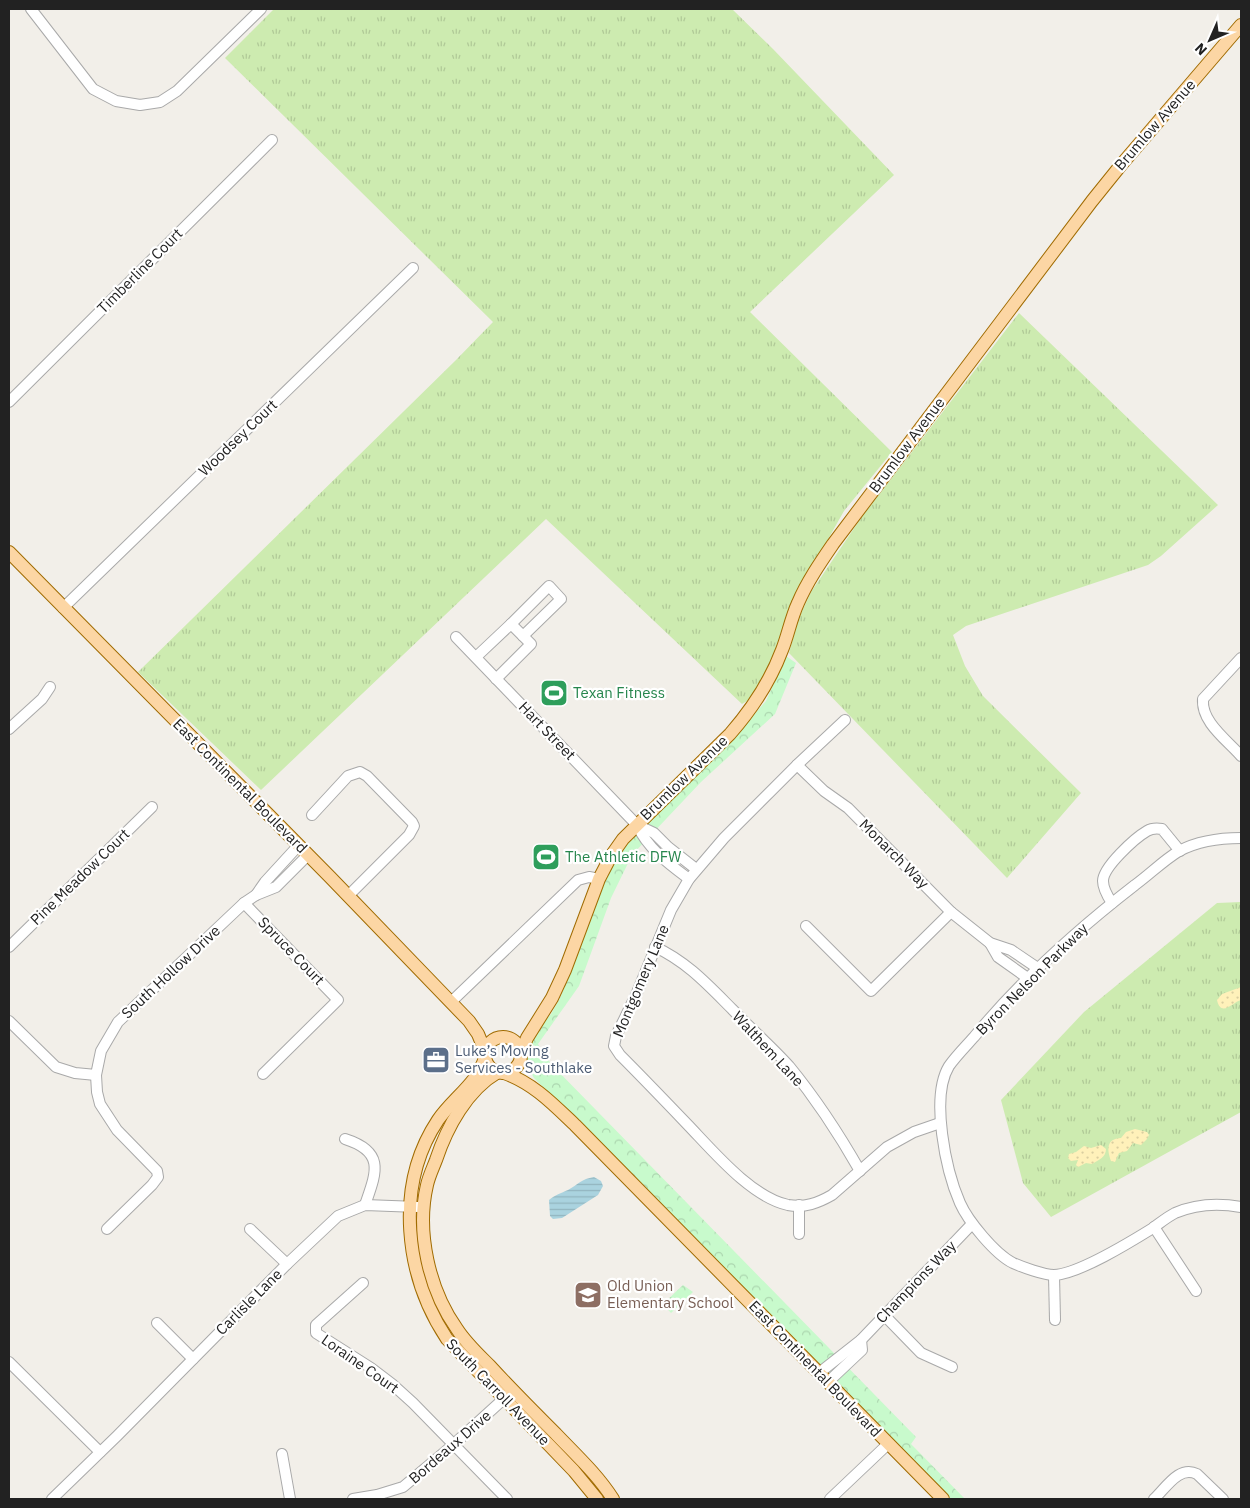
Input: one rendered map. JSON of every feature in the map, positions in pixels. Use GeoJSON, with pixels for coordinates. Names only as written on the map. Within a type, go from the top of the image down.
{"type":"FeatureCollection","features":[{"type":"Feature","properties":{"kind":"main road","name":"Brumlow Avenue"},"geometry":{"type":"LineString","coordinates":[[521,1055],[524,1044],[552,998],[565,970],[599,878],[623,839],[730,734],[745,716],[761,693],[781,653],[796,606],[806,586],[832,544],[1092,201],[1241,25]]}},
{"type":"Feature","properties":{"kind":"main road","name":"East Continental Boulevard"},"geometry":{"type":"LineString","coordinates":[[9,552],[451,1002],[469,1021],[478,1034],[485,1054]]}},
{"type":"Feature","properties":{"kind":"main road","name":"Brumlow Avenue"},"geometry":{"type":"LineString","coordinates":[[504,1037],[520,1032],[541,1015]]}},
{"type":"Feature","properties":{"kind":"main road","name":"East Continental Boulevard"},"geometry":{"type":"LineString","coordinates":[[469,1021],[491,1033],[504,1037]]}},
{"type":"Feature","properties":{"kind":"main road"},"geometry":{"type":"LineString","coordinates":[[504,1037],[516,1042],[521,1055],[515,1068],[501,1073],[490,1067],[485,1054],[491,1042],[504,1037]]}},
{"type":"Feature","properties":{"kind":"main road","name":"South Carroll Avenue"},"geometry":{"type":"LineString","coordinates":[[485,1054],[480,1072],[443,1114],[429,1135],[417,1167],[410,1207],[411,1242],[416,1274],[437,1324],[458,1352],[589,1467],[613,1499]]}},
{"type":"Feature","properties":{"kind":"main road","name":"East Continental Boulevard"},"geometry":{"type":"LineString","coordinates":[[521,1055],[523,1064],[538,1090],[658,1208],[943,1499]]}},
{"type":"Feature","properties":{"kind":"main road","name":"East Continental Boulevard"},"geometry":{"type":"LineString","coordinates":[[501,1073],[538,1090]]}},
{"type":"Feature","properties":{"kind":"main road","name":"South Carroll Avenue"},"geometry":{"type":"LineString","coordinates":[[501,1073],[485,1081],[459,1111],[437,1156],[427,1186],[424,1208],[425,1241],[430,1270],[449,1318],[463,1338],[597,1499]]}},
{"type":"Feature","properties":{"kind":"street"},"geometry":{"type":"LineString","coordinates":[[31,9],[93,89],[116,101],[140,105],[160,102],[177,91],[261,9]]}},
{"type":"Feature","properties":{"kind":"street","name":"Timberline Court"},"geometry":{"type":"LineString","coordinates":[[9,402],[272,140]]}},
{"type":"Feature","properties":{"kind":"street","name":"Woodsey Court"},"geometry":{"type":"LineString","coordinates":[[63,608],[413,268]]}},
{"type":"Feature","properties":{"kind":"street"},"geometry":{"type":"LineString","coordinates":[[476,657],[549,586],[561,599],[523,636]]}},
{"type":"Feature","properties":{"kind":"street"},"geometry":{"type":"LineString","coordinates":[[496,679],[531,644],[511,624]]}},
{"type":"Feature","properties":{"kind":"street","name":"Hart Street"},"geometry":{"type":"LineString","coordinates":[[456,637],[637,825]]}},
{"type":"Feature","properties":{"kind":"street"},"geometry":{"type":"LineString","coordinates":[[1241,658],[1204,699],[1202,708],[1207,719],[1241,756]]}},
{"type":"Feature","properties":{"kind":"street"},"geometry":{"type":"LineString","coordinates":[[9,729],[42,700],[50,687]]}},
{"type":"Feature","properties":{"kind":"street","name":"Montgomery Lane"},"geometry":{"type":"LineString","coordinates":[[845,720],[797,765],[724,838],[696,869],[671,910],[636,995],[614,1041],[614,1046],[717,1154],[749,1184],[761,1194],[788,1205],[816,1204],[824,1200],[887,1147],[914,1132],[940,1123]]}},
{"type":"Feature","properties":{"kind":"street","name":"Monarch Way"},"geometry":{"type":"LineString","coordinates":[[797,765],[824,791],[848,808],[951,912],[990,943],[1011,950],[1039,969]]}},
{"type":"Feature","properties":{"kind":"street"},"geometry":{"type":"LineString","coordinates":[[312,815],[348,776],[360,772],[367,776],[414,826],[408,835],[348,896]]}},
{"type":"Feature","properties":{"kind":"street","name":"Pine Meadow Court"},"geometry":{"type":"LineString","coordinates":[[9,947],[152,807]]}},
{"type":"Feature","properties":{"kind":"street"},"geometry":{"type":"LineString","coordinates":[[637,825],[654,833],[668,847],[696,869]]}},
{"type":"Feature","properties":{"kind":"street"},"geometry":{"type":"LineString","coordinates":[[637,825],[644,840],[667,862],[689,879]]}},
{"type":"Feature","properties":{"kind":"street"},"geometry":{"type":"LineString","coordinates":[[1112,903],[1105,892],[1103,881],[1105,872],[1130,844],[1147,831],[1155,828],[1162,829],[1180,851]]}},
{"type":"Feature","properties":{"kind":"street","name":"Byron Nelson Parkway"},"geometry":{"type":"LineString","coordinates":[[1054,1275],[1012,1262],[972,1224],[960,1202],[952,1178],[940,1123],[941,1089],[949,1067],[993,1014],[1067,942],[1112,903],[1180,851],[1220,838],[1241,838]]}},
{"type":"Feature","properties":{"kind":"street","name":"South Hollow Drive"},"geometry":{"type":"LineString","coordinates":[[256,895],[265,882],[298,846]]}},
{"type":"Feature","properties":{"kind":"street","name":"South Hollow Drive"},"geometry":{"type":"LineString","coordinates":[[107,1229],[158,1177],[157,1171],[117,1130],[104,1112],[97,1092],[96,1075],[101,1051],[118,1022],[244,903],[256,895],[276,887],[308,855]]}},
{"type":"Feature","properties":{"kind":"street"},"geometry":{"type":"LineString","coordinates":[[451,1002],[578,880],[589,877],[599,878]]}},
{"type":"Feature","properties":{"kind":"street","name":"Spruce Court"},"geometry":{"type":"LineString","coordinates":[[244,903],[338,1000],[263,1074]]}},
{"type":"Feature","properties":{"kind":"street"},"geometry":{"type":"LineString","coordinates":[[806,926],[871,991],[951,912]]}},
{"type":"Feature","properties":{"kind":"street","name":"Monarch Way"},"geometry":{"type":"LineString","coordinates":[[990,943],[998,957],[1029,979]]}},
{"type":"Feature","properties":{"kind":"street","name":"Walthem Lane"},"geometry":{"type":"LineString","coordinates":[[655,947],[690,967],[788,1066],[839,1134],[860,1171]]}},
{"type":"Feature","properties":{"kind":"street"},"geometry":{"type":"LineString","coordinates":[[9,1021],[56,1067],[75,1073],[96,1075]]}},
{"type":"Feature","properties":{"kind":"street"},"geometry":{"type":"LineString","coordinates":[[345,1139],[366,1148],[374,1158],[376,1168],[374,1180],[365,1205]]}},
{"type":"Feature","properties":{"kind":"street"},"geometry":{"type":"LineString","coordinates":[[1055,1320],[1054,1275],[1092,1262],[1154,1227],[1174,1213],[1201,1205],[1223,1204],[1241,1206]]}},
{"type":"Feature","properties":{"kind":"street","name":"Carlisle Lane"},"geometry":{"type":"LineString","coordinates":[[52,1499],[287,1264],[338,1216],[365,1205],[424,1208]]}},
{"type":"Feature","properties":{"kind":"street"},"geometry":{"type":"LineString","coordinates":[[799,1205],[799,1234]]}},
{"type":"Feature","properties":{"kind":"street","name":"Champions Way"},"geometry":{"type":"LineString","coordinates":[[824,1378],[862,1350],[861,1340],[972,1224]]}},
{"type":"Feature","properties":{"kind":"street"},"geometry":{"type":"LineString","coordinates":[[1154,1227],[1196,1291]]}},
{"type":"Feature","properties":{"kind":"street"},"geometry":{"type":"LineString","coordinates":[[250,1229],[287,1264]]}},
{"type":"Feature","properties":{"kind":"street","name":"Loraine Court"},"geometry":{"type":"LineString","coordinates":[[363,1283],[316,1325],[316,1333],[371,1368],[392,1384],[453,1445]]}},
{"type":"Feature","properties":{"kind":"street"},"geometry":{"type":"LineString","coordinates":[[884,1315],[921,1352],[952,1367]]}},
{"type":"Feature","properties":{"kind":"street"},"geometry":{"type":"LineString","coordinates":[[157,1323],[193,1359]]}},
{"type":"Feature","properties":{"kind":"street"},"geometry":{"type":"LineString","coordinates":[[9,1362],[100,1452]]}},
{"type":"Feature","properties":{"kind":"street","name":"Bordeaux Drive"},"geometry":{"type":"LineString","coordinates":[[353,1499],[377,1495],[403,1487],[453,1445],[508,1394]]}},
{"type":"Feature","properties":{"kind":"street"},"geometry":{"type":"LineString","coordinates":[[830,1499],[888,1444]]}},
{"type":"Feature","properties":{"kind":"street"},"geometry":{"type":"LineString","coordinates":[[453,1445],[506,1499]]}},
{"type":"Feature","properties":{"kind":"street"},"geometry":{"type":"LineString","coordinates":[[282,1454],[290,1499]]}},
{"type":"Feature","properties":{"kind":"street"},"geometry":{"type":"LineString","coordinates":[[1154,1499],[1182,1473],[1192,1471],[1224,1499]]}},
{"type":"Feature","properties":{"kind":"green space"},"geometry":{"type":"Polygon","coordinates":[[[274,9],[732,9],[894,175],[750,312],[892,452],[844,511],[794,599],[770,668],[752,698],[742,704],[546,519],[261,790],[138,672],[493,322],[225,58],[274,9]]]}},
{"type":"Feature","properties":{"kind":"green space"},"geometry":{"type":"Polygon","coordinates":[[[1019,313],[1218,505],[1161,556],[1148,565],[966,626],[953,635],[965,666],[983,696],[1081,793],[1007,878],[789,653],[798,620],[811,592],[861,518],[1019,313]]]}},
{"type":"Feature","properties":{"kind":"green space"},"geometry":{"type":"Polygon","coordinates":[[[786,656],[796,663],[775,714],[701,782],[632,855],[611,898],[579,986],[538,1044],[551,1064],[916,1437],[911,1444],[965,1499],[950,1499],[534,1078],[526,1064],[524,1053],[530,1038],[551,1014],[560,998],[611,866],[625,843],[740,731],[766,701],[786,656]]]}},
{"type":"Feature","properties":{"kind":"green space"},"geometry":{"type":"Polygon","coordinates":[[[1241,902],[1241,1112],[1051,1217],[1023,1183],[1001,1100],[1084,1012],[1217,903],[1241,902]]]}},
{"type":"Feature","properties":{"kind":"green space"},"geometry":{"type":"Polygon","coordinates":[[[683,1285],[693,1292],[671,1313],[663,1304],[683,1285]]]}},
{"type":"Feature","properties":{"kind":"sand"},"geometry":{"type":"Polygon","coordinates":[[[1241,987],[1241,1000],[1228,1008],[1221,1008],[1217,1000],[1222,994],[1241,987]]]}},
{"type":"Feature","properties":{"kind":"sand"},"geometry":{"type":"Polygon","coordinates":[[[1135,1129],[1147,1132],[1149,1135],[1147,1139],[1141,1145],[1133,1143],[1127,1151],[1119,1153],[1115,1162],[1111,1161],[1108,1149],[1110,1143],[1121,1138],[1126,1132],[1135,1129]]]}},
{"type":"Feature","properties":{"kind":"sand"},"geometry":{"type":"Polygon","coordinates":[[[1101,1145],[1106,1149],[1105,1154],[1092,1164],[1086,1163],[1078,1167],[1076,1165],[1078,1160],[1071,1161],[1068,1158],[1069,1154],[1076,1152],[1084,1146],[1091,1148],[1101,1145]]]}},
{"type":"Feature","properties":{"kind":"water"},"geometry":{"type":"Polygon","coordinates":[[[594,1177],[601,1181],[603,1186],[598,1195],[562,1218],[553,1219],[550,1216],[549,1200],[583,1180],[594,1177]]]}},
{"type":"Feature","properties":{"kind":"place","name":"Texan Fitness"},"geometry":{"type":"Point","coordinates":[554,693]}},
{"type":"Feature","properties":{"kind":"place","name":"The Athletic DFW"},"geometry":{"type":"Point","coordinates":[546,857]}},
{"type":"Feature","properties":{"kind":"place","name":"Luke’s Moving Services - Southlake"},"geometry":{"type":"Point","coordinates":[436,1060]}},
{"type":"Feature","properties":{"kind":"place","name":"Old Union Elementary School"},"geometry":{"type":"Point","coordinates":[588,1295]}}]}
